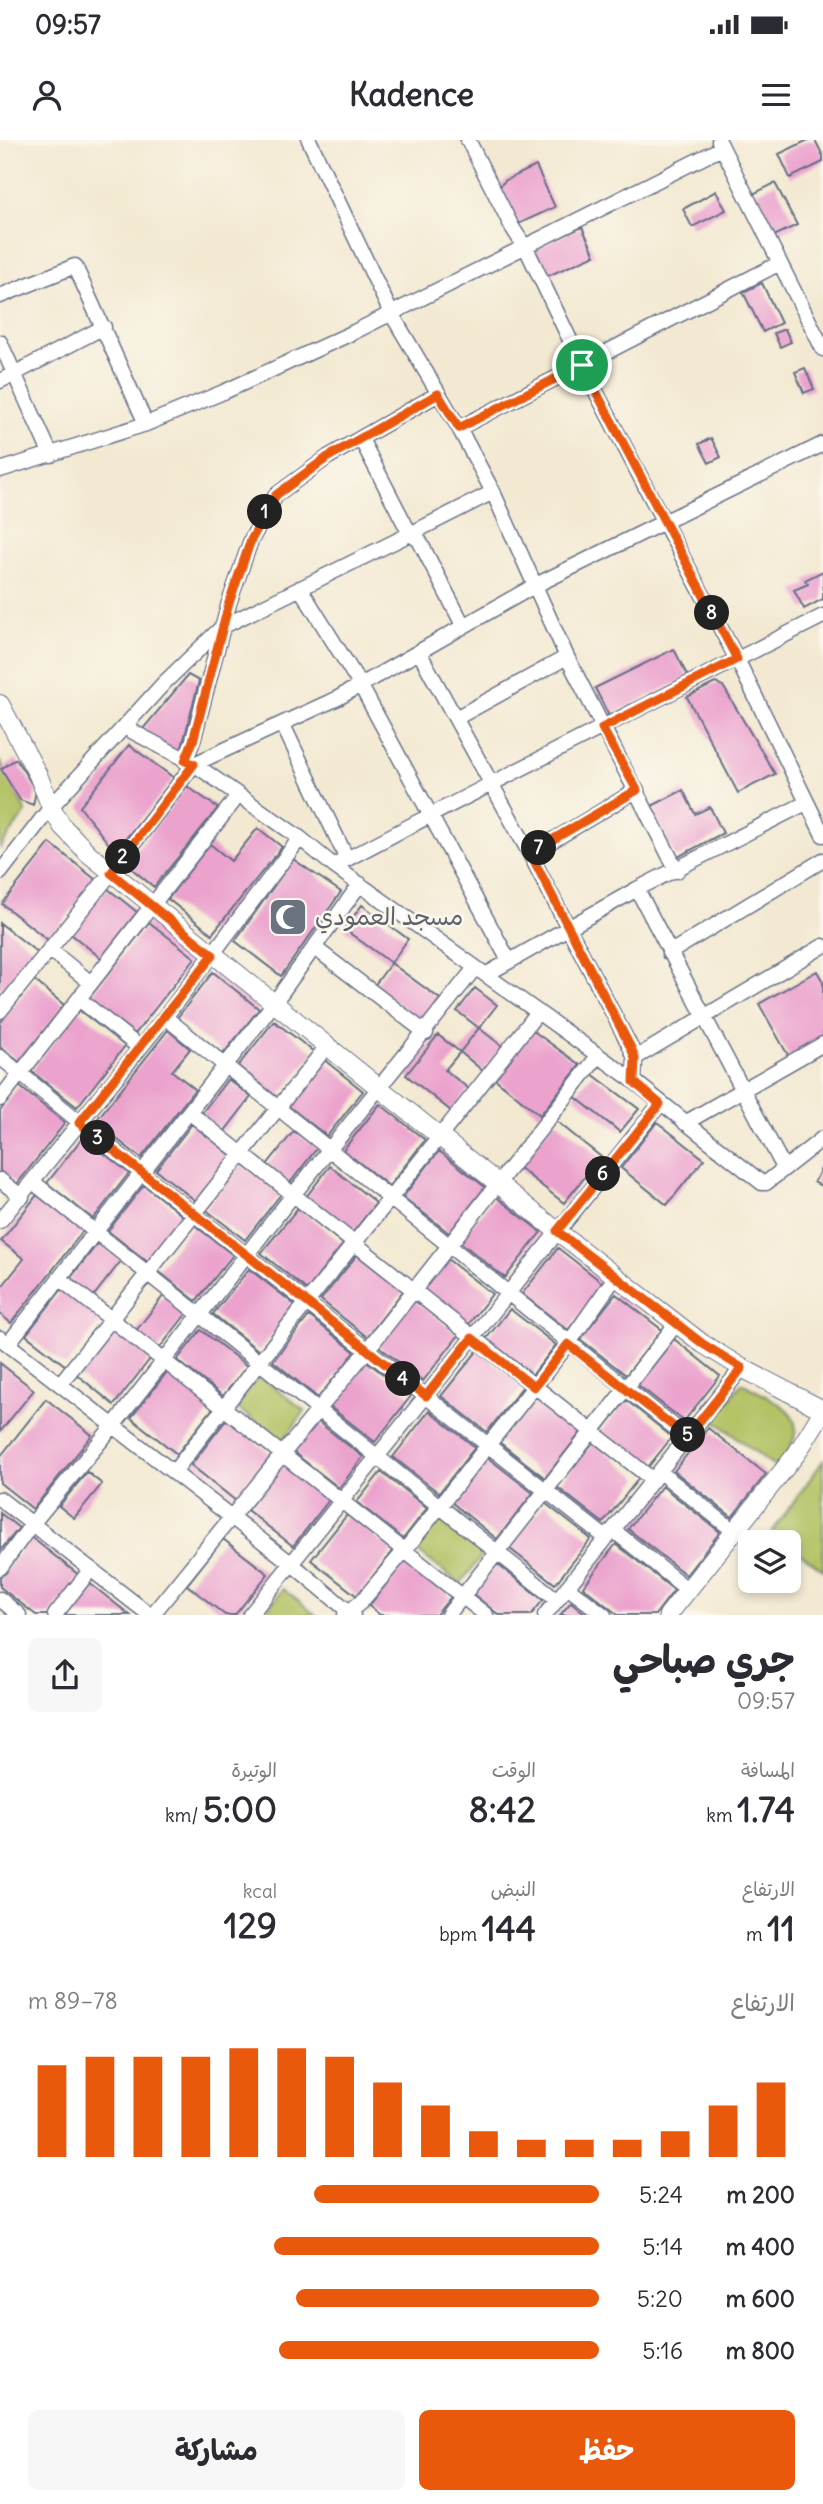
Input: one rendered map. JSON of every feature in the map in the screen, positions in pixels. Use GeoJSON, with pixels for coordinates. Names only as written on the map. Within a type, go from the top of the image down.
{"type":"FeatureCollection","features":[{"type":"Feature","properties":{"kind":"main road"},"geometry":{"type":"LineString","coordinates":[[0,704],[38,775],[51,807],[75,841],[111,873],[676,1324],[742,1368],[823,1411],[797,1453],[668,1615]]}},
{"type":"Feature","properties":{"kind":"street"},"geometry":{"type":"LineString","coordinates":[[309,140],[391,313],[459,428],[493,492],[567,657],[677,871]]}},
{"type":"Feature","properties":{"kind":"street"},"geometry":{"type":"LineString","coordinates":[[468,140],[512,227],[525,246],[582,365],[737,659],[823,835]]}},
{"type":"Feature","properties":{"kind":"street"},"geometry":{"type":"LineString","coordinates":[[0,470],[146,424],[226,391],[525,246],[720,144],[823,349]]}},
{"type":"Feature","properties":{"kind":"street"},"geometry":{"type":"LineString","coordinates":[[459,428],[778,264]]}},
{"type":"Feature","properties":{"kind":"street"},"geometry":{"type":"LineString","coordinates":[[0,296],[75,266],[146,424]]}},
{"type":"Feature","properties":{"kind":"street"},"geometry":{"type":"LineString","coordinates":[[0,381],[104,327]]}},
{"type":"Feature","properties":{"kind":"street"},"geometry":{"type":"LineString","coordinates":[[0,342],[51,455]]}},
{"type":"Feature","properties":{"kind":"street"},"geometry":{"type":"LineString","coordinates":[[0,1011],[111,873],[190,762],[222,627],[251,540],[276,495],[328,457],[438,394]]}},
{"type":"Feature","properties":{"kind":"street"},"geometry":{"type":"LineString","coordinates":[[361,439],[410,534],[419,540],[463,625]]}},
{"type":"Feature","properties":{"kind":"street"},"geometry":{"type":"LineString","coordinates":[[190,762],[283,725],[361,686],[534,586],[823,444]]}},
{"type":"Feature","properties":{"kind":"street"},"geometry":{"type":"LineString","coordinates":[[0,873],[51,807],[164,684],[222,627],[493,492]]}},
{"type":"Feature","properties":{"kind":"street"},"geometry":{"type":"LineString","coordinates":[[300,588],[361,686],[509,961]]}},
{"type":"Feature","properties":{"kind":"street"},"geometry":{"type":"LineString","coordinates":[[341,863],[429,815],[823,616]]}},
{"type":"Feature","properties":{"kind":"street"},"geometry":{"type":"LineString","coordinates":[[419,652],[569,926],[635,1058],[634,1082]]}},
{"type":"Feature","properties":{"kind":"street"},"geometry":{"type":"LineString","coordinates":[[456,718],[567,657]]}},
{"type":"Feature","properties":{"kind":"street"},"geometry":{"type":"LineString","coordinates":[[283,725],[341,863]]}},
{"type":"Feature","properties":{"kind":"street"},"geometry":{"type":"LineString","coordinates":[[124,727],[190,762],[341,863],[360,884],[634,1082],[762,1183],[766,1183],[823,1138]]}},
{"type":"Feature","properties":{"kind":"street"},"geometry":{"type":"LineString","coordinates":[[530,853],[637,790]]}},
{"type":"Feature","properties":{"kind":"street"},"geometry":{"type":"LineString","coordinates":[[0,1099],[238,796]]}},
{"type":"Feature","properties":{"kind":"street"},"geometry":{"type":"LineString","coordinates":[[0,1568],[329,1150],[426,1032],[481,971],[509,961],[637,889],[806,803]]}},
{"type":"Feature","properties":{"kind":"street"},"geometry":{"type":"LineString","coordinates":[[0,1221],[165,1017],[300,838]]}},
{"type":"Feature","properties":{"kind":"street"},"geometry":{"type":"LineString","coordinates":[[669,953],[823,860]]}},
{"type":"Feature","properties":{"kind":"street"},"geometry":{"type":"LineString","coordinates":[[360,884],[274,1003],[142,1173],[59,1278],[4,1341],[292,1564],[349,1614],[405,1550],[568,1344],[616,1276]]}},
{"type":"Feature","properties":{"kind":"street"},"geometry":{"type":"LineString","coordinates":[[637,889],[784,1168]]}},
{"type":"Feature","properties":{"kind":"street"},"geometry":{"type":"LineString","coordinates":[[635,1058],[823,946]]}},
{"type":"Feature","properties":{"kind":"street"},"geometry":{"type":"LineString","coordinates":[[315,948],[426,1032]]}},
{"type":"Feature","properties":{"kind":"street"},"geometry":{"type":"LineString","coordinates":[[50,950],[90,983]]}},
{"type":"Feature","properties":{"kind":"street"},"geometry":{"type":"LineString","coordinates":[[79,999],[140,1048]]}},
{"type":"Feature","properties":{"kind":"street"},"geometry":{"type":"LineString","coordinates":[[174,1472],[538,1012]]}},
{"type":"Feature","properties":{"kind":"street"},"geometry":{"type":"LineString","coordinates":[[165,1017],[568,1344],[687,1437]]}},
{"type":"Feature","properties":{"kind":"street"},"geometry":{"type":"LineString","coordinates":[[685,1123],[823,1044]]}},
{"type":"Feature","properties":{"kind":"street"},"geometry":{"type":"LineString","coordinates":[[60,1384],[327,1046]]}},
{"type":"Feature","properties":{"kind":"street"},"geometry":{"type":"LineString","coordinates":[[0,1499],[151,1615],[367,1350],[598,1056]]}},
{"type":"Feature","properties":{"kind":"street"},"geometry":{"type":"LineString","coordinates":[[0,1057],[142,1173],[546,1490],[688,1590]]}},
{"type":"Feature","properties":{"kind":"street"},"geometry":{"type":"LineString","coordinates":[[250,1615],[660,1104]]}},
{"type":"Feature","properties":{"kind":"street"},"geometry":{"type":"LineString","coordinates":[[189,1112],[592,1432],[735,1532]]}},
{"type":"Feature","properties":{"kind":"street"},"geometry":{"type":"LineString","coordinates":[[0,1180],[22,1197]]}},
{"type":"Feature","properties":{"kind":"street"},"geometry":{"type":"LineString","coordinates":[[33,1182],[557,1600]]}},
{"type":"Feature","properties":{"kind":"street"},"geometry":{"type":"LineString","coordinates":[[59,1278],[486,1615]]}},
{"type":"Feature","properties":{"kind":"street"},"geometry":{"type":"LineString","coordinates":[[448,1615],[676,1324]]}},
{"type":"Feature","properties":{"kind":"street"},"geometry":{"type":"LineString","coordinates":[[545,1615],[742,1368]]}},
{"type":"Feature","properties":{"kind":"street"},"geometry":{"type":"LineString","coordinates":[[55,1615],[90,1569]]}},
{"type":"Feature","properties":{"kind":"street"},"geometry":{"type":"LineString","coordinates":[[568,1587],[604,1615]]}},
{"type":"Feature","properties":{"kind":"street"},"geometry":{"type":"LineString","coordinates":[[0,1599],[19,1615]]}},
{"type":"Feature","properties":{"kind":"green space"},"geometry":{"type":"Polygon","coordinates":[[[0,761],[26,812],[0,848],[0,761]]]}},
{"type":"Feature","properties":{"kind":"green space"},"geometry":{"type":"Polygon","coordinates":[[[259,1376],[305,1411],[282,1442],[236,1407],[259,1376]]]}},
{"type":"Feature","properties":{"kind":"green space"},"geometry":{"type":"Polygon","coordinates":[[[742,1383],[784,1407],[795,1424],[795,1436],[778,1469],[714,1420],[742,1383]]]}},
{"type":"Feature","properties":{"kind":"green space"},"geometry":{"type":"Polygon","coordinates":[[[823,1461],[823,1570],[801,1554],[801,1530],[773,1530],[823,1461]]]}},
{"type":"Feature","properties":{"kind":"green space"},"geometry":{"type":"Polygon","coordinates":[[[439,1519],[483,1554],[460,1584],[415,1549],[439,1519]]]}},
{"type":"Feature","properties":{"kind":"green space"},"geometry":{"type":"Polygon","coordinates":[[[283,1589],[316,1615],[263,1615],[283,1589]]]}},
{"type":"Feature","properties":{"kind":"building"},"geometry":{"type":"Polygon","coordinates":[[[808,140],[815,140],[823,162],[790,178],[779,154],[808,140]]]}},
{"type":"Feature","properties":{"kind":"building"},"geometry":{"type":"Polygon","coordinates":[[[536,166],[555,207],[512,227],[495,190],[506,180],[536,166]]]}},
{"type":"Feature","properties":{"kind":"building"},"geometry":{"type":"Polygon","coordinates":[[[775,183],[797,225],[768,239],[747,197],[775,183]]]}},
{"type":"Feature","properties":{"kind":"building"},"geometry":{"type":"Polygon","coordinates":[[[716,191],[726,210],[692,227],[683,209],[716,191]]]}},
{"type":"Feature","properties":{"kind":"building"},"geometry":{"type":"Polygon","coordinates":[[[582,227],[595,255],[541,279],[528,252],[582,227]]]}},
{"type":"Feature","properties":{"kind":"building"},"geometry":{"type":"Polygon","coordinates":[[[762,283],[781,323],[763,332],[743,292],[762,283]]]}},
{"type":"Feature","properties":{"kind":"building"},"geometry":{"type":"Polygon","coordinates":[[[785,329],[791,342],[780,347],[774,333],[785,329]]]}},
{"type":"Feature","properties":{"kind":"building"},"geometry":{"type":"Polygon","coordinates":[[[805,368],[814,389],[804,393],[795,372],[805,368]]]}},
{"type":"Feature","properties":{"kind":"building"},"geometry":{"type":"Polygon","coordinates":[[[711,438],[721,457],[709,463],[699,444],[711,438]]]}},
{"type":"Feature","properties":{"kind":"building"},"geometry":{"type":"Polygon","coordinates":[[[823,571],[823,599],[804,609],[794,590],[808,584],[805,580],[823,571]]]}},
{"type":"Feature","properties":{"kind":"building"},"geometry":{"type":"Polygon","coordinates":[[[674,649],[688,677],[609,716],[595,688],[674,649]]]}},
{"type":"Feature","properties":{"kind":"building"},"geometry":{"type":"Polygon","coordinates":[[[188,675],[199,681],[180,755],[142,730],[188,675]]]}},
{"type":"Feature","properties":{"kind":"building"},"geometry":{"type":"Polygon","coordinates":[[[715,683],[723,686],[775,774],[738,793],[687,697],[715,683]]]}},
{"type":"Feature","properties":{"kind":"building"},"geometry":{"type":"Polygon","coordinates":[[[129,745],[174,778],[115,852],[80,807],[129,745]]]}},
{"type":"Feature","properties":{"kind":"building"},"geometry":{"type":"Polygon","coordinates":[[[16,759],[36,791],[33,805],[20,800],[1,769],[16,759]]]}},
{"type":"Feature","properties":{"kind":"building"},"geometry":{"type":"Polygon","coordinates":[[[187,786],[218,808],[154,887],[126,864],[187,786]]]}},
{"type":"Feature","properties":{"kind":"building"},"geometry":{"type":"Polygon","coordinates":[[[683,790],[695,814],[710,807],[723,833],[676,858],[650,807],[683,790]]]}},
{"type":"Feature","properties":{"kind":"building"},"geometry":{"type":"Polygon","coordinates":[[[258,828],[282,847],[212,934],[168,899],[210,844],[231,861],[258,828]]]}},
{"type":"Feature","properties":{"kind":"building"},"geometry":{"type":"Polygon","coordinates":[[[50,843],[96,880],[48,940],[2,904],[50,843]]]}},
{"type":"Feature","properties":{"kind":"building","name":"مسجد العمودي"},"geometry":{"type":"Polygon","coordinates":[[[293,859],[341,892],[281,976],[235,941],[293,859]]]}},
{"type":"Feature","properties":{"kind":"building"},"geometry":{"type":"Polygon","coordinates":[[[107,888],[137,912],[101,958],[71,934],[107,888]]]}},
{"type":"Feature","properties":{"kind":"building"},"geometry":{"type":"Polygon","coordinates":[[[362,905],[408,939],[391,963],[344,929],[362,905]]]}},
{"type":"Feature","properties":{"kind":"building"},"geometry":{"type":"Polygon","coordinates":[[[149,922],[195,958],[135,1034],[89,998],[149,922]]]}},
{"type":"Feature","properties":{"kind":"building"},"geometry":{"type":"Polygon","coordinates":[[[0,923],[38,953],[0,1001],[0,923]]]}},
{"type":"Feature","properties":{"kind":"building"},"geometry":{"type":"Polygon","coordinates":[[[391,963],[440,999],[423,1022],[374,986],[391,963]]]}},
{"type":"Feature","properties":{"kind":"building"},"geometry":{"type":"Polygon","coordinates":[[[817,971],[823,982],[823,1038],[789,1057],[759,1004],[817,971]]]}},
{"type":"Feature","properties":{"kind":"building"},"geometry":{"type":"Polygon","coordinates":[[[213,972],[259,1009],[223,1054],[177,1018],[213,972]]]}},
{"type":"Feature","properties":{"kind":"building"},"geometry":{"type":"Polygon","coordinates":[[[34,980],[64,1005],[19,1062],[0,1047],[0,1023],[34,980]]]}},
{"type":"Feature","properties":{"kind":"building"},"geometry":{"type":"Polygon","coordinates":[[[475,988],[497,1005],[479,1028],[457,1011],[475,988]]]}},
{"type":"Feature","properties":{"kind":"building"},"geometry":{"type":"Polygon","coordinates":[[[79,1010],[125,1046],[77,1107],[31,1071],[79,1010]]]}},
{"type":"Feature","properties":{"kind":"building"},"geometry":{"type":"Polygon","coordinates":[[[274,1021],[314,1052],[278,1098],[238,1066],[274,1021]]]}},
{"type":"Feature","properties":{"kind":"building"},"geometry":{"type":"Polygon","coordinates":[[[479,1028],[502,1046],[483,1071],[460,1052],[479,1028]]]}},
{"type":"Feature","properties":{"kind":"building"},"geometry":{"type":"Polygon","coordinates":[[[168,1030],[190,1049],[172,1071],[195,1089],[141,1158],[95,1122],[168,1030]]]}},
{"type":"Feature","properties":{"kind":"building"},"geometry":{"type":"Polygon","coordinates":[[[532,1030],[580,1065],[540,1115],[494,1078],[532,1030]]]}},
{"type":"Feature","properties":{"kind":"building"},"geometry":{"type":"Polygon","coordinates":[[[438,1035],[460,1052],[445,1070],[469,1089],[451,1111],[406,1075],[438,1035]]]}},
{"type":"Feature","properties":{"kind":"building"},"geometry":{"type":"Polygon","coordinates":[[[323,1059],[363,1091],[327,1136],[287,1105],[323,1059]]]}},
{"type":"Feature","properties":{"kind":"building"},"geometry":{"type":"Polygon","coordinates":[[[592,1074],[639,1109],[620,1132],[574,1096],[592,1074]]]}},
{"type":"Feature","properties":{"kind":"building"},"geometry":{"type":"Polygon","coordinates":[[[228,1079],[251,1097],[224,1132],[201,1114],[228,1079]]]}},
{"type":"Feature","properties":{"kind":"building"},"geometry":{"type":"Polygon","coordinates":[[[19,1086],[65,1123],[17,1184],[0,1171],[0,1111],[19,1086]]]}},
{"type":"Feature","properties":{"kind":"building"},"geometry":{"type":"Polygon","coordinates":[[[380,1104],[425,1140],[389,1186],[343,1150],[380,1104]]]}},
{"type":"Feature","properties":{"kind":"building"},"geometry":{"type":"Polygon","coordinates":[[[555,1120],[601,1157],[564,1203],[518,1167],[555,1120]]]}},
{"type":"Feature","properties":{"kind":"building"},"geometry":{"type":"Polygon","coordinates":[[[657,1122],[704,1159],[667,1205],[621,1168],[657,1122]]]}},
{"type":"Feature","properties":{"kind":"building"},"geometry":{"type":"Polygon","coordinates":[[[192,1124],[232,1156],[196,1201],[156,1170],[192,1124]]]}},
{"type":"Feature","properties":{"kind":"building"},"geometry":{"type":"Polygon","coordinates":[[[294,1131],[317,1148],[289,1184],[266,1166],[294,1131]]]}},
{"type":"Feature","properties":{"kind":"building"},"geometry":{"type":"Polygon","coordinates":[[[83,1137],[129,1173],[93,1219],[47,1183],[83,1137]]]}},
{"type":"Feature","properties":{"kind":"building"},"geometry":{"type":"Polygon","coordinates":[[[439,1151],[485,1187],[449,1233],[403,1197],[439,1151]]]}},
{"type":"Feature","properties":{"kind":"building"},"geometry":{"type":"Polygon","coordinates":[[[241,1163],[281,1194],[245,1240],[205,1209],[241,1163]]]}},
{"type":"Feature","properties":{"kind":"building"},"geometry":{"type":"Polygon","coordinates":[[[823,1165],[823,1187],[814,1182],[823,1165]]]}},
{"type":"Feature","properties":{"kind":"building"},"geometry":{"type":"Polygon","coordinates":[[[330,1166],[376,1203],[352,1233],[306,1197],[330,1166]]]}},
{"type":"Feature","properties":{"kind":"building"},"geometry":{"type":"Polygon","coordinates":[[[144,1185],[184,1217],[148,1262],[108,1231],[144,1185]]]}},
{"type":"Feature","properties":{"kind":"building"},"geometry":{"type":"Polygon","coordinates":[[[37,1195],[83,1231],[11,1323],[0,1314],[0,1289],[24,1259],[1,1241],[37,1195]]]}},
{"type":"Feature","properties":{"kind":"building"},"geometry":{"type":"Polygon","coordinates":[[[495,1196],[541,1232],[505,1278],[459,1241],[495,1196]]]}},
{"type":"Feature","properties":{"kind":"building"},"geometry":{"type":"Polygon","coordinates":[[[298,1208],[343,1244],[307,1290],[261,1253],[298,1208]]]}},
{"type":"Feature","properties":{"kind":"building"},"geometry":{"type":"Polygon","coordinates":[[[193,1224],[233,1255],[196,1301],[157,1270],[193,1224]]]}},
{"type":"Feature","properties":{"kind":"building"},"geometry":{"type":"Polygon","coordinates":[[[98,1243],[121,1261],[92,1298],[69,1280],[98,1243]]]}},
{"type":"Feature","properties":{"kind":"building"},"geometry":{"type":"Polygon","coordinates":[[[558,1248],[604,1284],[568,1330],[522,1294],[558,1248]]]}},
{"type":"Feature","properties":{"kind":"building"},"geometry":{"type":"Polygon","coordinates":[[[357,1255],[403,1291],[367,1337],[321,1300],[357,1255]]]}},
{"type":"Feature","properties":{"kind":"building"},"geometry":{"type":"Polygon","coordinates":[[[446,1258],[492,1294],[468,1325],[422,1289],[446,1258]]]}},
{"type":"Feature","properties":{"kind":"building"},"geometry":{"type":"Polygon","coordinates":[[[249,1269],[295,1305],[259,1351],[213,1314],[249,1269]]]}},
{"type":"Feature","properties":{"kind":"building"},"geometry":{"type":"Polygon","coordinates":[[[62,1289],[102,1320],[66,1366],[26,1335],[62,1289]]]}},
{"type":"Feature","properties":{"kind":"building"},"geometry":{"type":"Polygon","coordinates":[[[616,1294],[662,1330],[626,1375],[580,1339],[616,1294]]]}},
{"type":"Feature","properties":{"kind":"building"},"geometry":{"type":"Polygon","coordinates":[[[164,1295],[187,1313],[158,1350],[135,1332],[164,1295]]]}},
{"type":"Feature","properties":{"kind":"building"},"geometry":{"type":"Polygon","coordinates":[[[413,1299],[459,1335],[423,1381],[377,1345],[413,1299]]]}},
{"type":"Feature","properties":{"kind":"building"},"geometry":{"type":"Polygon","coordinates":[[[510,1309],[556,1345],[532,1375],[486,1339],[510,1309]]]}},
{"type":"Feature","properties":{"kind":"building"},"geometry":{"type":"Polygon","coordinates":[[[309,1316],[355,1352],[318,1398],[273,1361],[309,1316]]]}},
{"type":"Feature","properties":{"kind":"building"},"geometry":{"type":"Polygon","coordinates":[[[111,1328],[150,1359],[114,1405],[75,1373],[111,1328]]]}},
{"type":"Feature","properties":{"kind":"building"},"geometry":{"type":"Polygon","coordinates":[[[201,1330],[247,1366],[223,1396],[177,1360],[201,1330]]]}},
{"type":"Feature","properties":{"kind":"building"},"geometry":{"type":"Polygon","coordinates":[[[674,1339],[720,1376],[684,1421],[638,1385],[674,1339]]]}},
{"type":"Feature","properties":{"kind":"building"},"geometry":{"type":"Polygon","coordinates":[[[478,1350],[523,1386],[487,1432],[441,1396],[478,1350]]]}},
{"type":"Feature","properties":{"kind":"building"},"geometry":{"type":"Polygon","coordinates":[[[365,1360],[411,1396],[375,1442],[329,1406],[365,1360]]]}},
{"type":"Feature","properties":{"kind":"building"},"geometry":{"type":"Polygon","coordinates":[[[0,1363],[34,1390],[0,1432],[0,1363]]]}},
{"type":"Feature","properties":{"kind":"building"},"geometry":{"type":"Polygon","coordinates":[[[167,1372],[213,1408],[177,1454],[131,1418],[167,1372]]]}},
{"type":"Feature","properties":{"kind":"building"},"geometry":{"type":"Polygon","coordinates":[[[536,1396],[581,1432],[545,1478],[499,1442],[536,1396]]]}},
{"type":"Feature","properties":{"kind":"building"},"geometry":{"type":"Polygon","coordinates":[[[46,1399],[92,1435],[33,1509],[0,1483],[0,1457],[46,1399]]]}},
{"type":"Feature","properties":{"kind":"building"},"geometry":{"type":"Polygon","coordinates":[[[626,1400],[672,1437],[648,1467],[602,1431],[626,1400]]]}},
{"type":"Feature","properties":{"kind":"building"},"geometry":{"type":"Polygon","coordinates":[[[429,1411],[475,1447],[439,1493],[393,1457],[429,1411]]]}},
{"type":"Feature","properties":{"kind":"building"},"geometry":{"type":"Polygon","coordinates":[[[227,1419],[272,1455],[236,1501],[191,1465],[227,1419]]]}},
{"type":"Feature","properties":{"kind":"building"},"geometry":{"type":"Polygon","coordinates":[[[317,1421],[363,1457],[339,1488],[293,1452],[317,1421]]]}},
{"type":"Feature","properties":{"kind":"building"},"geometry":{"type":"Polygon","coordinates":[[[708,1428],[766,1474],[732,1517],[674,1471],[708,1428]]]}},
{"type":"Feature","properties":{"kind":"building"},"geometry":{"type":"Polygon","coordinates":[[[593,1442],[639,1478],[603,1523],[557,1487],[593,1442]]]}},
{"type":"Feature","properties":{"kind":"building"},"geometry":{"type":"Polygon","coordinates":[[[487,1457],[533,1493],[497,1539],[451,1502],[487,1457]]]}},
{"type":"Feature","properties":{"kind":"building"},"geometry":{"type":"Polygon","coordinates":[[[283,1464],[329,1500],[293,1546],[247,1510],[283,1464]]]}},
{"type":"Feature","properties":{"kind":"building"},"geometry":{"type":"Polygon","coordinates":[[[87,1472],[102,1484],[74,1518],[59,1506],[87,1472]]]}},
{"type":"Feature","properties":{"kind":"building"},"geometry":{"type":"Polygon","coordinates":[[[381,1472],[427,1508],[403,1539],[357,1502],[381,1472]]]}},
{"type":"Feature","properties":{"kind":"building"},"geometry":{"type":"Polygon","coordinates":[[[662,1486],[720,1532],[686,1575],[628,1529],[662,1486]]]}},
{"type":"Feature","properties":{"kind":"building"},"geometry":{"type":"Polygon","coordinates":[[[545,1503],[591,1539],[555,1584],[509,1548],[545,1503]]]}},
{"type":"Feature","properties":{"kind":"building"},"geometry":{"type":"Polygon","coordinates":[[[0,1513],[19,1528],[0,1551],[0,1513]]]}},
{"type":"Feature","properties":{"kind":"building"},"geometry":{"type":"Polygon","coordinates":[[[347,1515],[393,1551],[357,1596],[311,1560],[347,1515]]]}},
{"type":"Feature","properties":{"kind":"building"},"geometry":{"type":"Polygon","coordinates":[[[31,1537],[80,1576],[49,1615],[36,1615],[0,1587],[0,1577],[31,1537]]]}},
{"type":"Feature","properties":{"kind":"building"},"geometry":{"type":"Polygon","coordinates":[[[223,1539],[268,1574],[235,1615],[225,1615],[187,1585],[223,1539]]]}},
{"type":"Feature","properties":{"kind":"building"},"geometry":{"type":"Polygon","coordinates":[[[616,1544],[674,1590],[655,1615],[618,1615],[583,1587],[616,1544]]]}},
{"type":"Feature","properties":{"kind":"building"},"geometry":{"type":"Polygon","coordinates":[[[405,1560],[451,1597],[436,1615],[380,1615],[369,1606],[405,1560]]]}},
{"type":"Feature","properties":{"kind":"building"},"geometry":{"type":"Polygon","coordinates":[[[497,1564],[543,1600],[531,1615],[499,1615],[473,1594],[497,1564]]]}},
{"type":"Feature","properties":{"kind":"building"},"geometry":{"type":"Polygon","coordinates":[[[88,1582],[130,1615],[61,1615],[88,1582]]]}},
{"type":"Feature","properties":{"kind":"building"},"geometry":{"type":"Polygon","coordinates":[[[571,1602],[587,1615],[560,1615],[571,1602]]]}},
{"type":"Feature","properties":{"kind":"place","name":"مسجد العمودي"},"geometry":{"type":"Point","coordinates":[288,917]}},
{"type":"Feature","properties":{"kind":"route"},"geometry":{"type":"LineString","coordinates":[[582,365],[737,659],[602,728],[637,790],[530,853],[631,1048],[635,1058],[634,1082],[660,1104],[557,1231],[703,1344],[742,1368],[687,1437],[568,1344],[534,1387],[472,1338],[426,1396],[79,1123],[213,955],[111,873],[194,764],[185,761],[193,741],[229,603],[251,540],[276,495],[328,457],[438,394],[459,428],[582,365]]}}]}
